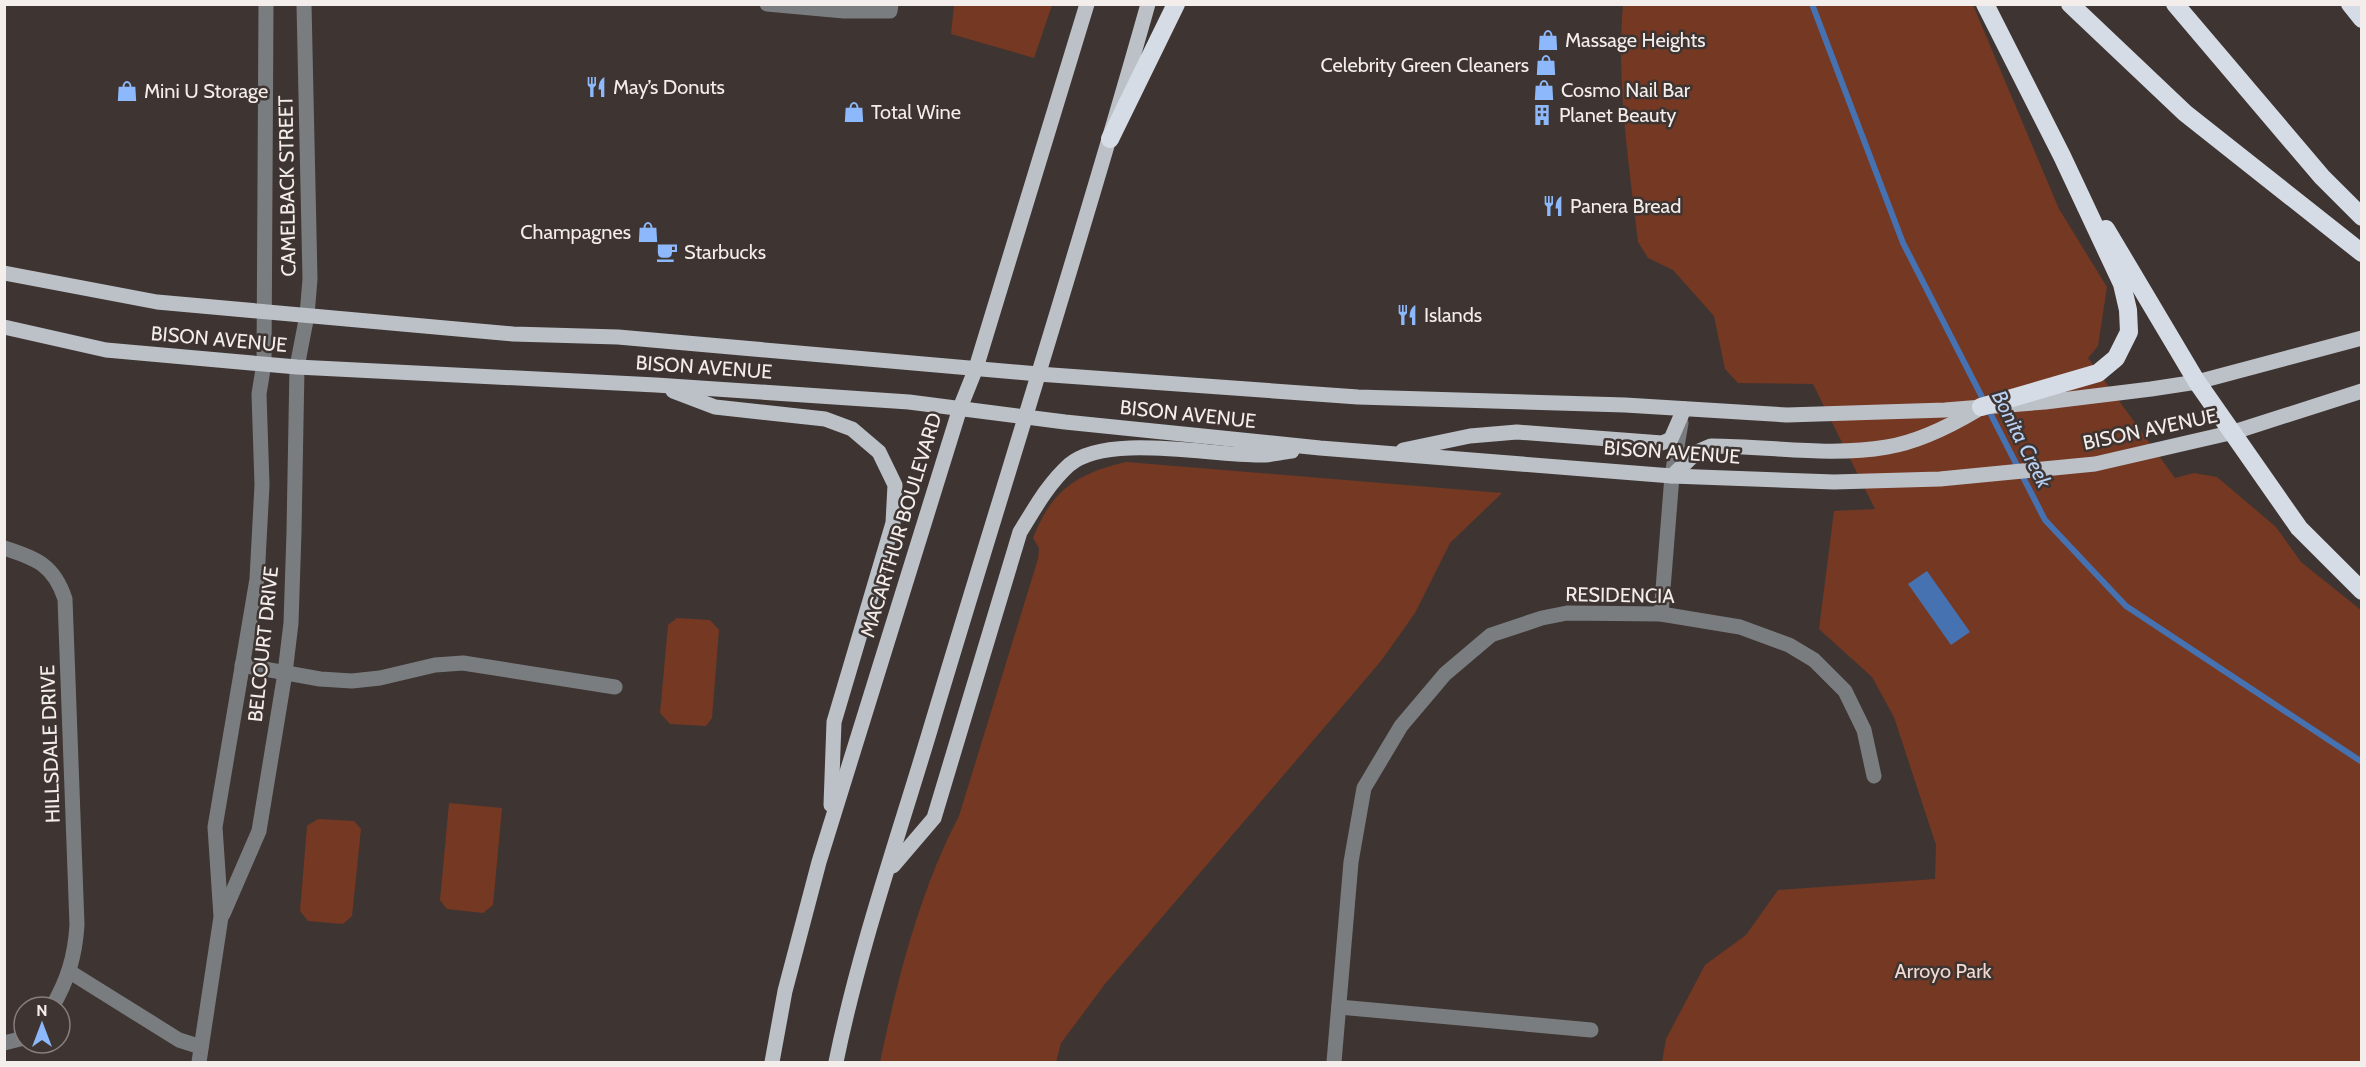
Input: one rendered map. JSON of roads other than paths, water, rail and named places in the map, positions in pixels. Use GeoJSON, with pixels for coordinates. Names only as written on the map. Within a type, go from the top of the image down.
{"type":"FeatureCollection","features":[{"type":"Feature","properties":{"kind":"highway"},"geometry":{"type":"LineString","coordinates":[[1110,139],[1176,4]]}},
{"type":"Feature","properties":{"kind":"highway"},"geometry":{"type":"LineString","coordinates":[[2070,4],[2185,113],[2361,253]]}},
{"type":"Feature","properties":{"kind":"highway"},"geometry":{"type":"LineString","coordinates":[[2175,4],[2322,177],[2361,217]]}},
{"type":"Feature","properties":{"kind":"highway"},"geometry":{"type":"LineString","coordinates":[[2349,4],[2361,19]]}},
{"type":"Feature","properties":{"kind":"highway"},"geometry":{"type":"LineString","coordinates":[[1981,407],[2098,373],[2116,358],[2129,332],[2128,309],[2122,284],[2062,156],[1985,5]]}},
{"type":"Feature","properties":{"kind":"highway"},"geometry":{"type":"LineString","coordinates":[[2062,156],[2198,382],[2299,528],[2361,591]]}},
{"type":"Feature","properties":{"kind":"main road","name":"MACARTHUR BOULEVARD"},"geometry":{"type":"LineString","coordinates":[[772,1062],[785,991],[830,825],[960,408],[976,368],[1087,4]]}},
{"type":"Feature","properties":{"kind":"main road"},"geometry":{"type":"LineString","coordinates":[[836,1062],[860,961],[1110,139],[1148,4]]}},
{"type":"Feature","properties":{"kind":"main road","name":"BISON AVENUE"},"geometry":{"type":"LineString","coordinates":[[4,273],[157,302],[513,334],[618,337],[1038,374],[1358,397],[1578,403],[1787,415],[1981,407],[2151,389],[2198,382],[2357,340]]}},
{"type":"Feature","properties":{"kind":"main road","name":"BISON AVENUE"},"geometry":{"type":"LineString","coordinates":[[4,327],[106,350],[297,367],[656,385],[909,402],[1024,417],[1388,454],[1672,476],[1834,482],[1940,479],[2095,464],[2199,442],[2361,391]]}},
{"type":"Feature","properties":{"kind":"main road"},"geometry":{"type":"LineString","coordinates":[[656,385],[715,407],[825,419],[852,429],[879,452],[894,485],[893,523],[834,722],[830,825]]}},
{"type":"Feature","properties":{"kind":"main road"},"geometry":{"type":"LineString","coordinates":[[1672,476],[1697,452],[1711,446],[1843,451],[1888,447],[1913,440],[1957,422],[1981,407]]}},
{"type":"Feature","properties":{"kind":"main road"},"geometry":{"type":"LineString","coordinates":[[1388,454],[1470,436],[1517,432],[1662,443],[1671,439],[1684,409]]}},
{"type":"Feature","properties":{"kind":"main road"},"geometry":{"type":"LineString","coordinates":[[889,870],[934,818],[1020,532],[1044,493],[1071,464],[1089,455],[1108,450],[1144,448],[1264,455],[1320,448]]}},
{"type":"Feature","properties":{"kind":"street","name":"CAMELBACK STREET"},"geometry":{"type":"LineString","coordinates":[[264,363],[266,4]]}},
{"type":"Feature","properties":{"kind":"street","name":"CAMELBACK STREET"},"geometry":{"type":"LineString","coordinates":[[297,367],[307,315],[310,279],[304,4]]}},
{"type":"Feature","properties":{"kind":"street"},"geometry":{"type":"LineString","coordinates":[[767,4],[890,11],[891,4]]}},
{"type":"Feature","properties":{"kind":"street","name":"BELCOURT DRIVE"},"geometry":{"type":"LineString","coordinates":[[201,1058],[221,917],[215,827],[257,579],[262,485],[259,394],[264,363]]}},
{"type":"Feature","properties":{"kind":"street","name":"BELCOURT DRIVE"},"geometry":{"type":"LineString","coordinates":[[221,917],[259,831],[285,673],[291,623],[297,367]]}},
{"type":"Feature","properties":{"kind":"street"},"geometry":{"type":"LineString","coordinates":[[1660,614],[1672,476],[1684,409]]}},
{"type":"Feature","properties":{"kind":"street","name":"HILLSDALE DRIVE"},"geometry":{"type":"LineString","coordinates":[[4,548],[36,559],[49,569],[59,582],[65,598],[77,925],[70,972],[58,995]]}},
{"type":"Feature","properties":{"kind":"street","name":"RESIDENCIA"},"geometry":{"type":"LineString","coordinates":[[1334,1062],[1351,862],[1364,788],[1401,726],[1445,674],[1491,635],[1542,618],[1567,613],[1660,614],[1740,627],[1789,645],[1814,660],[1845,691],[1864,730],[1874,776]]}},
{"type":"Feature","properties":{"kind":"street"},"geometry":{"type":"LineString","coordinates":[[242,665],[320,679],[352,681],[380,678],[435,665],[463,663],[615,687]]}},
{"type":"Feature","properties":{"kind":"street"},"geometry":{"type":"LineString","coordinates":[[70,972],[179,1040],[201,1058]]}},
{"type":"Feature","properties":{"kind":"street"},"geometry":{"type":"LineString","coordinates":[[1339,1007],[1591,1030]]}},
{"type":"Feature","properties":{"kind":"water"},"geometry":{"type":"Polygon","coordinates":[[[1927,571],[1970,632],[1951,645],[1908,584],[1927,571]]]}},
{"type":"Feature","properties":{"kind":"waterway","name":"Bonita Creek"},"geometry":{"type":"LineString","coordinates":[[1812,4],[1903,243],[2045,520],[2126,606],[2362,762]]}},
{"type":"Feature","properties":{"kind":"place","name":"Massage Heights"},"geometry":{"type":"Point","coordinates":[1548,40]}},
{"type":"Feature","properties":{"kind":"place","name":"Celebrity Green Cleaners"},"geometry":{"type":"Point","coordinates":[1546,65]}},
{"type":"Feature","properties":{"kind":"place","name":"May’s Donuts"},"geometry":{"type":"Point","coordinates":[596,87]}},
{"type":"Feature","properties":{"kind":"place","name":"Cosmo Nail Bar"},"geometry":{"type":"Point","coordinates":[1544,90]}},
{"type":"Feature","properties":{"kind":"place","name":"Mini U Storage"},"geometry":{"type":"Point","coordinates":[127,91]}},
{"type":"Feature","properties":{"kind":"place","name":"Total Wine"},"geometry":{"type":"Point","coordinates":[854,112]}},
{"type":"Feature","properties":{"kind":"place","name":"Planet Beauty"},"geometry":{"type":"Point","coordinates":[1542,115]}},
{"type":"Feature","properties":{"kind":"place","name":"Panera Bread"},"geometry":{"type":"Point","coordinates":[1553,206]}},
{"type":"Feature","properties":{"kind":"place","name":"Champagnes"},"geometry":{"type":"Point","coordinates":[648,232]}},
{"type":"Feature","properties":{"kind":"place","name":"Starbucks"},"geometry":{"type":"Point","coordinates":[667,252]}},
{"type":"Feature","properties":{"kind":"place","name":"Islands"},"geometry":{"type":"Point","coordinates":[1407,315]}},
{"type":"Feature","properties":{"kind":"park label","name":"Arroyo Park"},"geometry":{"type":"Point","coordinates":[1943,971]}}]}
